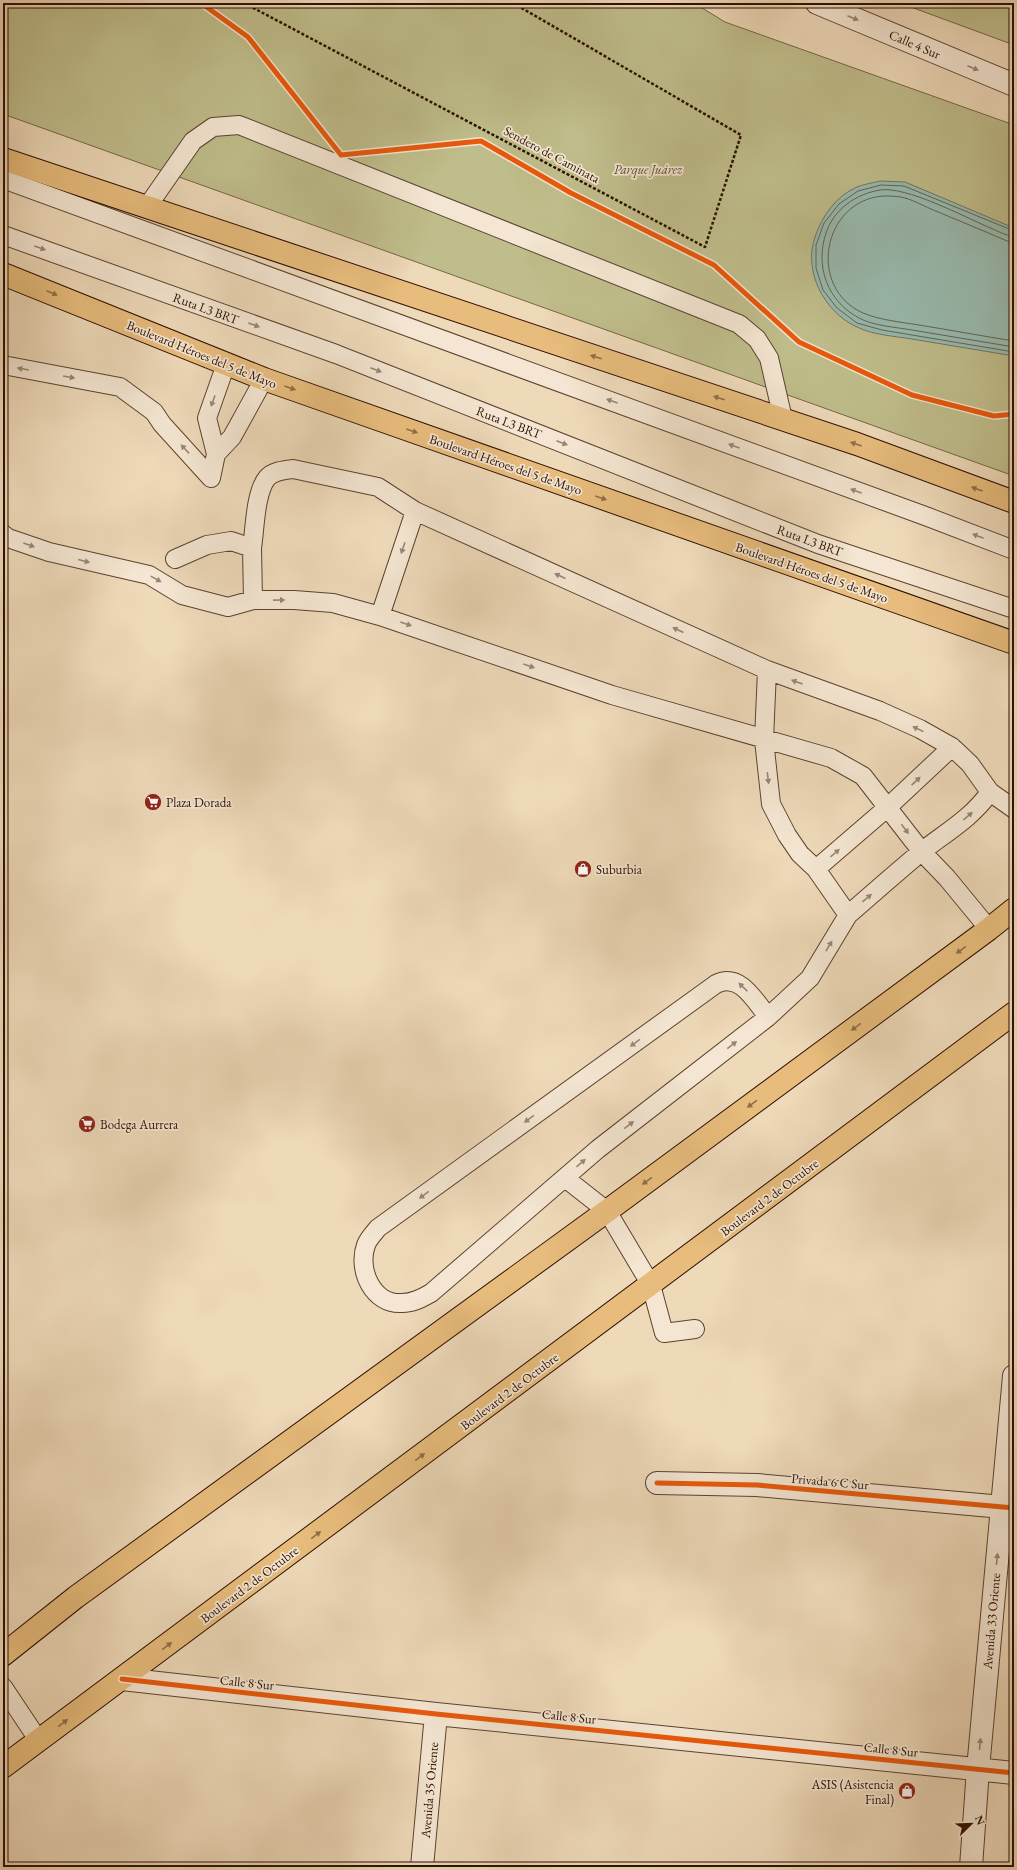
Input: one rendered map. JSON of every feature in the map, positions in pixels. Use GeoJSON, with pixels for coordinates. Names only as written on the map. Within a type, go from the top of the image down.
{"type":"FeatureCollection","features":[{"type":"Feature","properties":{"kind":"main road"},"geometry":{"type":"LineString","coordinates":[[3,159],[857,444],[1014,502]]}},
{"type":"Feature","properties":{"kind":"main road","name":"Boulevard Héroes del 5 de Mayo"},"geometry":{"type":"LineString","coordinates":[[3,274],[264,380],[1014,643]]}},
{"type":"Feature","properties":{"kind":"main road"},"geometry":{"type":"LineString","coordinates":[[3,1655],[76,1597],[607,1211],[1014,909]]}},
{"type":"Feature","properties":{"kind":"main road","name":"Boulevard 2 de Octubre"},"geometry":{"type":"LineString","coordinates":[[5,1761],[39,1741],[1014,1013]]}},
{"type":"Feature","properties":{"kind":"street","name":"Calle 4 Sur"},"geometry":{"type":"LineString","coordinates":[[817,3],[1014,85]]}},
{"type":"Feature","properties":{"kind":"street","name":"Avenida 33 Oriente"},"geometry":{"type":"LineString","coordinates":[[971,1867],[978,1769],[1008,1508],[1014,1376]]}},
{"type":"Feature","properties":{"kind":"street","name":"Privada 6 C Sur"},"geometry":{"type":"LineString","coordinates":[[657,1483],[757,1485],[1008,1508]]}},
{"type":"Feature","properties":{"kind":"street","name":"Calle 8 Sur"},"geometry":{"type":"LineString","coordinates":[[122,1679],[436,1714],[1014,1773]]}},
{"type":"Feature","properties":{"kind":"street","name":"Avenida 35 Oriente"},"geometry":{"type":"LineString","coordinates":[[422,1867],[436,1714]]}},
{"type":"Feature","properties":{"kind":"lane"},"geometry":{"type":"LineString","coordinates":[[147,207],[193,141],[213,127],[238,125],[739,324],[757,339],[769,358],[783,419]]}},
{"type":"Feature","properties":{"kind":"lane"},"geometry":{"type":"LineString","coordinates":[[3,179],[1014,550]]}},
{"type":"Feature","properties":{"kind":"lane","name":"Ruta L3 BRT"},"geometry":{"type":"LineString","coordinates":[[3,235],[336,354],[818,544],[1014,609]]}},
{"type":"Feature","properties":{"kind":"lane"},"geometry":{"type":"LineString","coordinates":[[3,365],[96,381],[120,387],[154,412],[162,424],[212,478],[216,454],[207,418],[226,364]]}},
{"type":"Feature","properties":{"kind":"lane"},"geometry":{"type":"LineString","coordinates":[[216,454],[232,437],[264,380]]}},
{"type":"Feature","properties":{"kind":"lane"},"geometry":{"type":"LineString","coordinates":[[253,600],[252,548],[260,490],[268,477],[281,470],[293,469],[378,487],[416,511],[767,670],[880,711],[920,729],[952,747],[970,764],[990,792],[1014,809]]}},
{"type":"Feature","properties":{"kind":"lane"},"geometry":{"type":"LineString","coordinates":[[380,616],[416,511]]}},
{"type":"Feature","properties":{"kind":"lane"},"geometry":{"type":"LineString","coordinates":[[3,534],[8,538],[49,552],[149,575],[182,595],[228,607],[253,600],[294,600],[333,603],[380,616],[612,695],[764,740],[831,758],[863,776],[922,852],[947,878],[989,929]]}},
{"type":"Feature","properties":{"kind":"lane"},"geometry":{"type":"LineString","coordinates":[[175,559],[207,545],[231,541],[252,548]]}},
{"type":"Feature","properties":{"kind":"lane"},"geometry":{"type":"LineString","coordinates":[[767,670],[764,740],[772,804],[787,835],[800,854],[816,869],[848,915]]}},
{"type":"Feature","properties":{"kind":"lane"},"geometry":{"type":"LineString","coordinates":[[816,869],[888,807],[952,747]]}},
{"type":"Feature","properties":{"kind":"lane"},"geometry":{"type":"LineString","coordinates":[[768,1017],[743,986],[736,982],[723,981],[716,984],[378,1228],[366,1245],[363,1261],[366,1278],[371,1289],[383,1298],[396,1303],[417,1300],[431,1293],[598,1149],[768,1017],[810,978],[848,915],[922,852],[970,816],[990,792]]}},
{"type":"Feature","properties":{"kind":"lane"},"geometry":{"type":"LineString","coordinates":[[564,1178],[607,1211],[651,1285],[664,1333],[695,1329]]}},
{"type":"Feature","properties":{"kind":"lane"},"geometry":{"type":"LineString","coordinates":[[3,1687],[39,1741]]}},
{"type":"Feature","properties":{"kind":"green space","name":"Parque Juárez"},"geometry":{"type":"Polygon","coordinates":[[[3,3],[694,3],[725,22],[1014,125],[1014,476],[3,114],[3,3]]]}},
{"type":"Feature","properties":{"kind":"green space"},"geometry":{"type":"Polygon","coordinates":[[[900,3],[1014,3],[1014,45],[900,3]]]}},
{"type":"Feature","properties":{"kind":"water"},"geometry":{"type":"Polygon","coordinates":[[[880,181],[905,182],[1014,228],[1014,356],[883,335],[855,326],[834,311],[819,289],[814,276],[812,250],[815,237],[826,214],[836,201],[857,187],[880,181]]]}},
{"type":"Feature","properties":{"kind":"cycle path"},"geometry":{"type":"LineString","coordinates":[[201,3],[248,37],[341,155],[481,141],[571,193],[714,265],[799,342],[912,395],[994,416],[1014,414]]}},
{"type":"Feature","properties":{"kind":"cycle path"},"geometry":{"type":"LineString","coordinates":[[657,1483],[757,1485],[1014,1508]]}},
{"type":"Feature","properties":{"kind":"cycle path"},"geometry":{"type":"LineString","coordinates":[[122,1679],[436,1714],[1014,1773]]}},
{"type":"Feature","properties":{"kind":"place","name":"Plaza Dorada"},"geometry":{"type":"Point","coordinates":[153,802]}},
{"type":"Feature","properties":{"kind":"place","name":"Suburbia"},"geometry":{"type":"Point","coordinates":[583,869]}},
{"type":"Feature","properties":{"kind":"place","name":"Bodega Aurrera"},"geometry":{"type":"Point","coordinates":[87,1124]}},
{"type":"Feature","properties":{"kind":"place","name":"ASIS (Asistencia Final)"},"geometry":{"type":"Point","coordinates":[907,1791]}}]}
